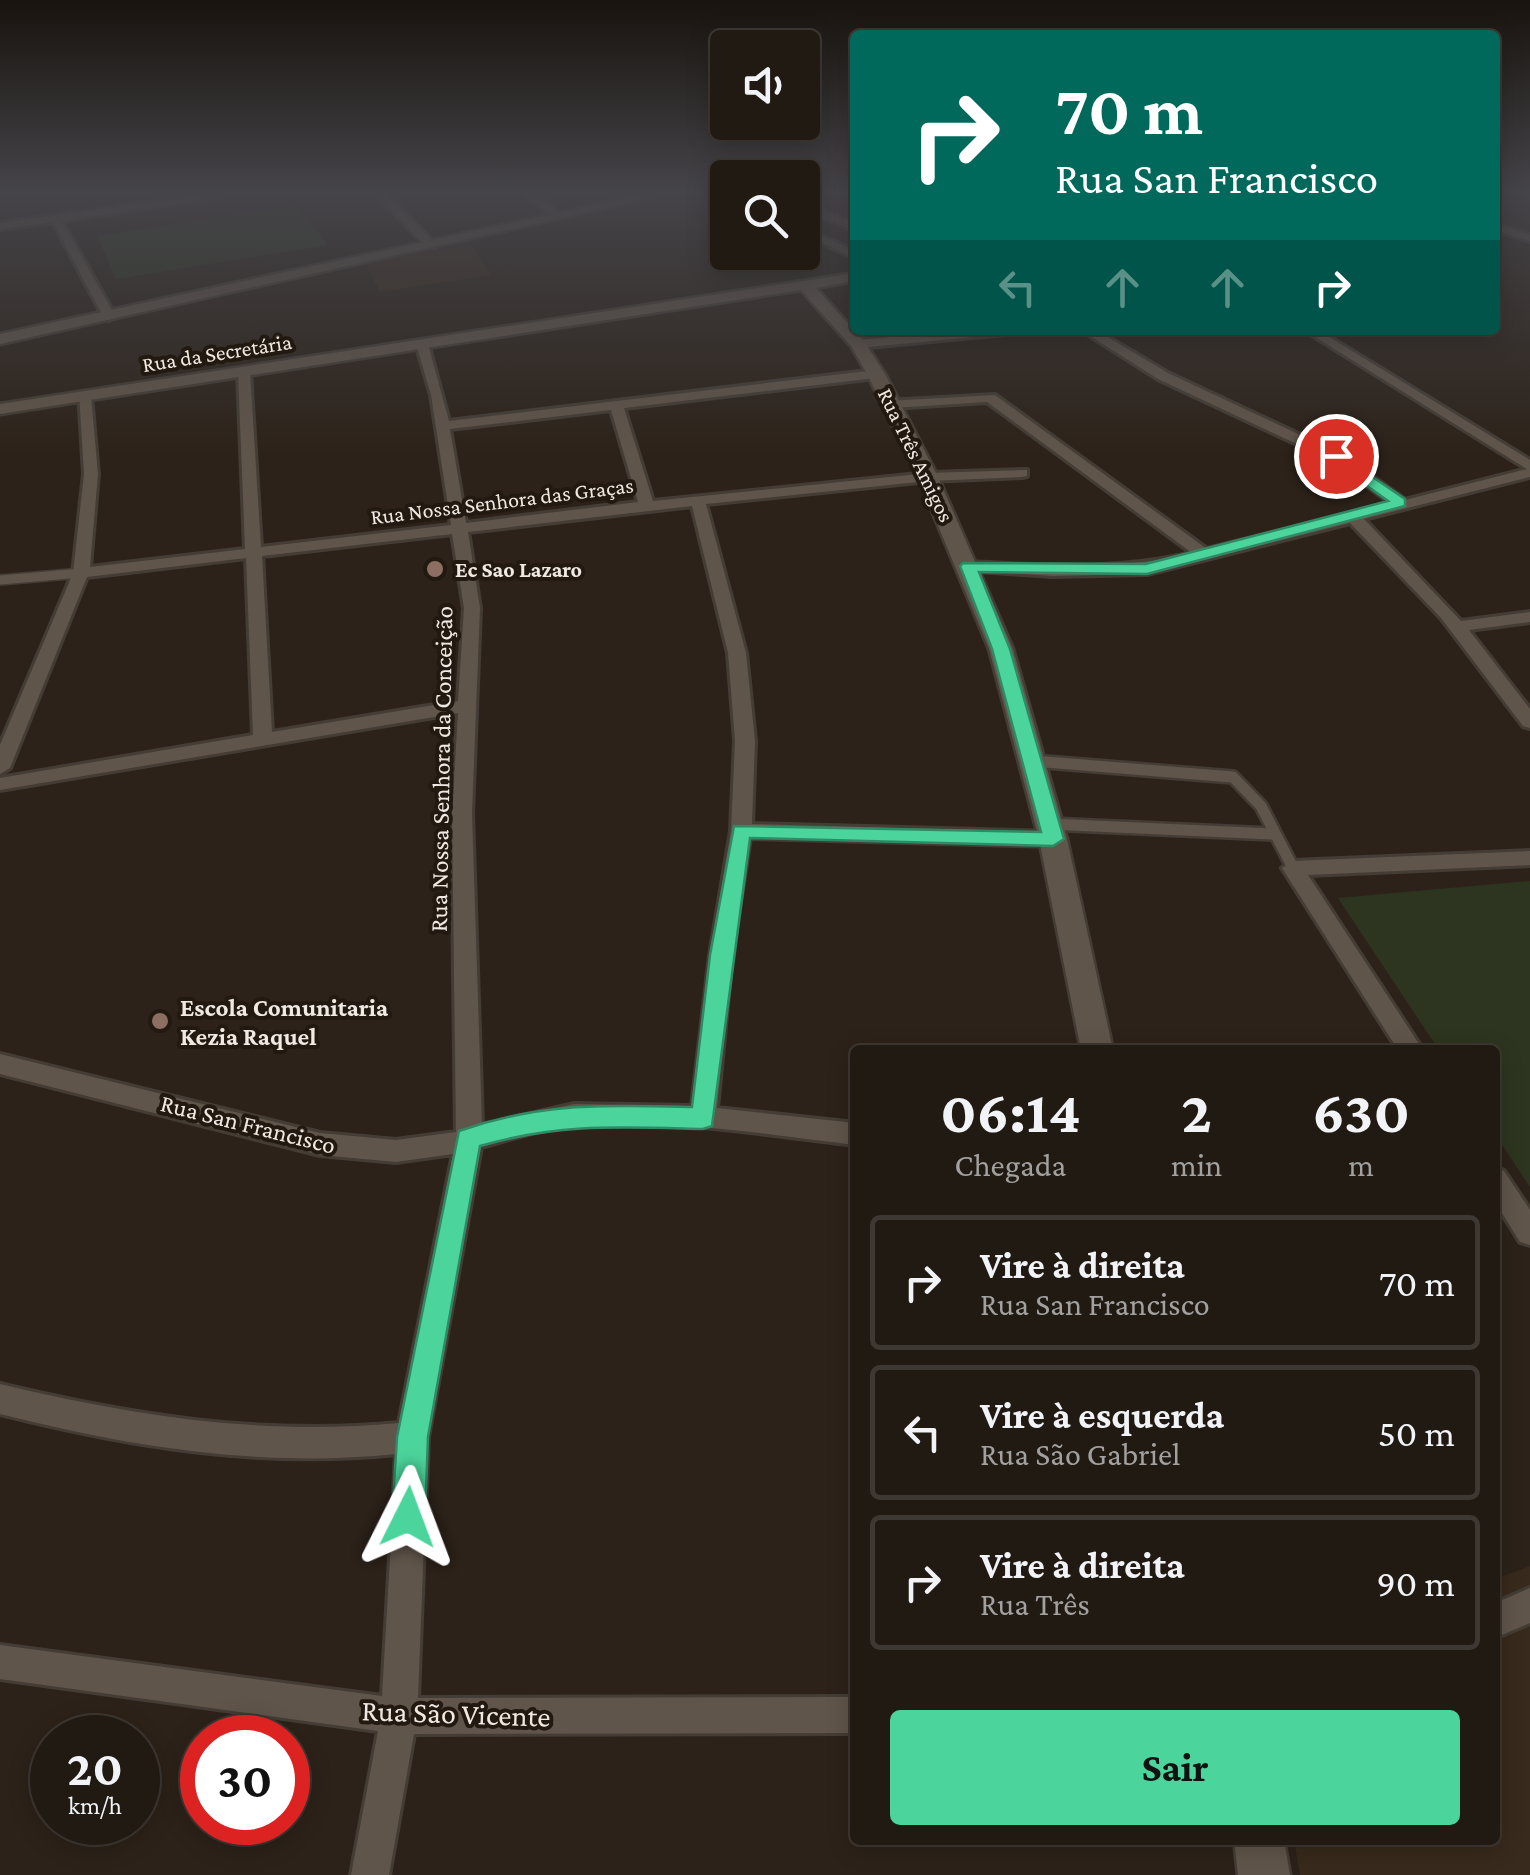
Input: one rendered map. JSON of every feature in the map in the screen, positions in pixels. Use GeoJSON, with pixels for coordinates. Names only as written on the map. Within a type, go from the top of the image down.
{"type":"FeatureCollection","features":[{"type":"Feature","properties":{"kind":"street"},"geometry":{"type":"LineString","coordinates":[[90,280],[109,316]]}},
{"type":"Feature","properties":{"kind":"street"},"geometry":{"type":"LineString","coordinates":[[0,339],[270,280]]}},
{"type":"Feature","properties":{"kind":"street","name":"Rua da Secretária"},"geometry":{"type":"LineString","coordinates":[[0,409],[834,280]]}},
{"type":"Feature","properties":{"kind":"street","name":"Rua Três Amigos"},"geometry":{"type":"LineString","coordinates":[[806,285],[850,335]]}},
{"type":"Feature","properties":{"kind":"street","name":"Rua Três Amigos"},"geometry":{"type":"LineString","coordinates":[[850,335],[876,374],[928,477],[1001,649],[1051,832],[1096,1045]]}},
{"type":"Feature","properties":{"kind":"street"},"geometry":{"type":"LineString","coordinates":[[858,344],[952,335]]}},
{"type":"Feature","properties":{"kind":"street"},"geometry":{"type":"LineString","coordinates":[[1096,335],[1163,376],[1336,456],[1400,502]]}},
{"type":"Feature","properties":{"kind":"street"},"geometry":{"type":"LineString","coordinates":[[1318,335],[1530,469]]}},
{"type":"Feature","properties":{"kind":"street","name":"Rua Nossa Senhora da Conceição"},"geometry":{"type":"LineString","coordinates":[[370,1875],[399,1716],[412,1437],[469,1139],[462,884],[472,608],[444,426],[422,344]]}},
{"type":"Feature","properties":{"kind":"street"},"geometry":{"type":"LineString","coordinates":[[244,372],[263,739]]}},
{"type":"Feature","properties":{"kind":"street"},"geometry":{"type":"LineString","coordinates":[[444,426],[876,374]]}},
{"type":"Feature","properties":{"kind":"street"},"geometry":{"type":"LineString","coordinates":[[0,768],[81,573],[91,474],[84,396]]}},
{"type":"Feature","properties":{"kind":"street"},"geometry":{"type":"LineString","coordinates":[[892,404],[990,398],[1205,555]]}},
{"type":"Feature","properties":{"kind":"street"},"geometry":{"type":"LineString","coordinates":[[617,406],[646,506]]}},
{"type":"Feature","properties":{"kind":"street"},"geometry":{"type":"LineString","coordinates":[[968,566],[1127,570],[1205,555],[1530,469]]}},
{"type":"Feature","properties":{"kind":"street","name":"Rua Nossa Senhora das Graças"},"geometry":{"type":"LineString","coordinates":[[81,573],[646,506],[928,477],[1022,473]]}},
{"type":"Feature","properties":{"kind":"street"},"geometry":{"type":"LineString","coordinates":[[698,501],[737,653],[745,741],[741,831],[703,1118]]}},
{"type":"Feature","properties":{"kind":"street"},"geometry":{"type":"LineString","coordinates":[[1352,516],[1392,552],[1461,626],[1530,722]]}},
{"type":"Feature","properties":{"kind":"street"},"geometry":{"type":"LineString","coordinates":[[1461,626],[1530,617]]}},
{"type":"Feature","properties":{"kind":"street"},"geometry":{"type":"LineString","coordinates":[[0,784],[470,705]]}},
{"type":"Feature","properties":{"kind":"street"},"geometry":{"type":"LineString","coordinates":[[741,831],[1051,832]]}},
{"type":"Feature","properties":{"kind":"street"},"geometry":{"type":"LineString","coordinates":[[1293,868],[1530,858]]}},
{"type":"Feature","properties":{"kind":"street"},"geometry":{"type":"LineString","coordinates":[[1293,868],[1408,1045]]}},
{"type":"Feature","properties":{"kind":"street","name":"Rua San Francisco"},"geometry":{"type":"LineString","coordinates":[[0,1064],[333,1146],[400,1152],[469,1139],[526,1122],[575,1115],[703,1118],[850,1133]]}},
{"type":"Feature","properties":{"kind":"street"},"geometry":{"type":"LineString","coordinates":[[1500,1188],[1530,1233]]}},
{"type":"Feature","properties":{"kind":"street"},"geometry":{"type":"LineString","coordinates":[[0,1399],[162,1436],[197,1440],[330,1444],[412,1437]]}},
{"type":"Feature","properties":{"kind":"street"},"geometry":{"type":"LineString","coordinates":[[1500,1619],[1530,1605]]}},
{"type":"Feature","properties":{"kind":"street","name":"Rua São Vicente"},"geometry":{"type":"LineString","coordinates":[[0,1662],[399,1716],[850,1716]]}},
{"type":"Feature","properties":{"kind":"street"},"geometry":{"type":"LineString","coordinates":[[1259,1845],[1264,1875]]}},
{"type":"Feature","properties":{"kind":"lane"},"geometry":{"type":"LineString","coordinates":[[0,580],[81,573]]}},
{"type":"Feature","properties":{"kind":"lane"},"geometry":{"type":"LineString","coordinates":[[1033,760],[1233,777],[1245,784],[1293,868]]}},
{"type":"Feature","properties":{"kind":"lane"},"geometry":{"type":"LineString","coordinates":[[1051,832],[1274,834]]}},
{"type":"Feature","properties":{"kind":"shaded area"},"geometry":{"type":"Polygon","coordinates":[[[374,280],[455,280],[380,292],[374,280]]]}},
{"type":"Feature","properties":{"kind":"shaded area"},"geometry":{"type":"Polygon","coordinates":[[[1530,1566],[1530,1875],[1300,1875],[1295,1845],[1500,1845],[1500,1577],[1530,1566]]]}},
{"type":"Feature","properties":{"kind":"green space"},"geometry":{"type":"Polygon","coordinates":[[[1530,881],[1530,1187],[1500,1142],[1500,1045],[1436,1045],[1338,898],[1530,881]]]}},
{"type":"Feature","properties":{"kind":"place","name":"Ec Sao Lazaro"},"geometry":{"type":"Point","coordinates":[435,569]}},
{"type":"Feature","properties":{"kind":"place","name":"Escola Comunitaria Kezia Raquel"},"geometry":{"type":"Point","coordinates":[160,1021]}},
{"type":"Feature","properties":{"kind":"route"},"geometry":{"type":"LineString","coordinates":[[408,1517],[412,1437],[469,1139],[526,1122],[575,1115],[703,1118],[741,831],[1053,839],[1001,649],[968,566],[1052,571],[1147,569],[1400,502],[1336,456]]}}]}
